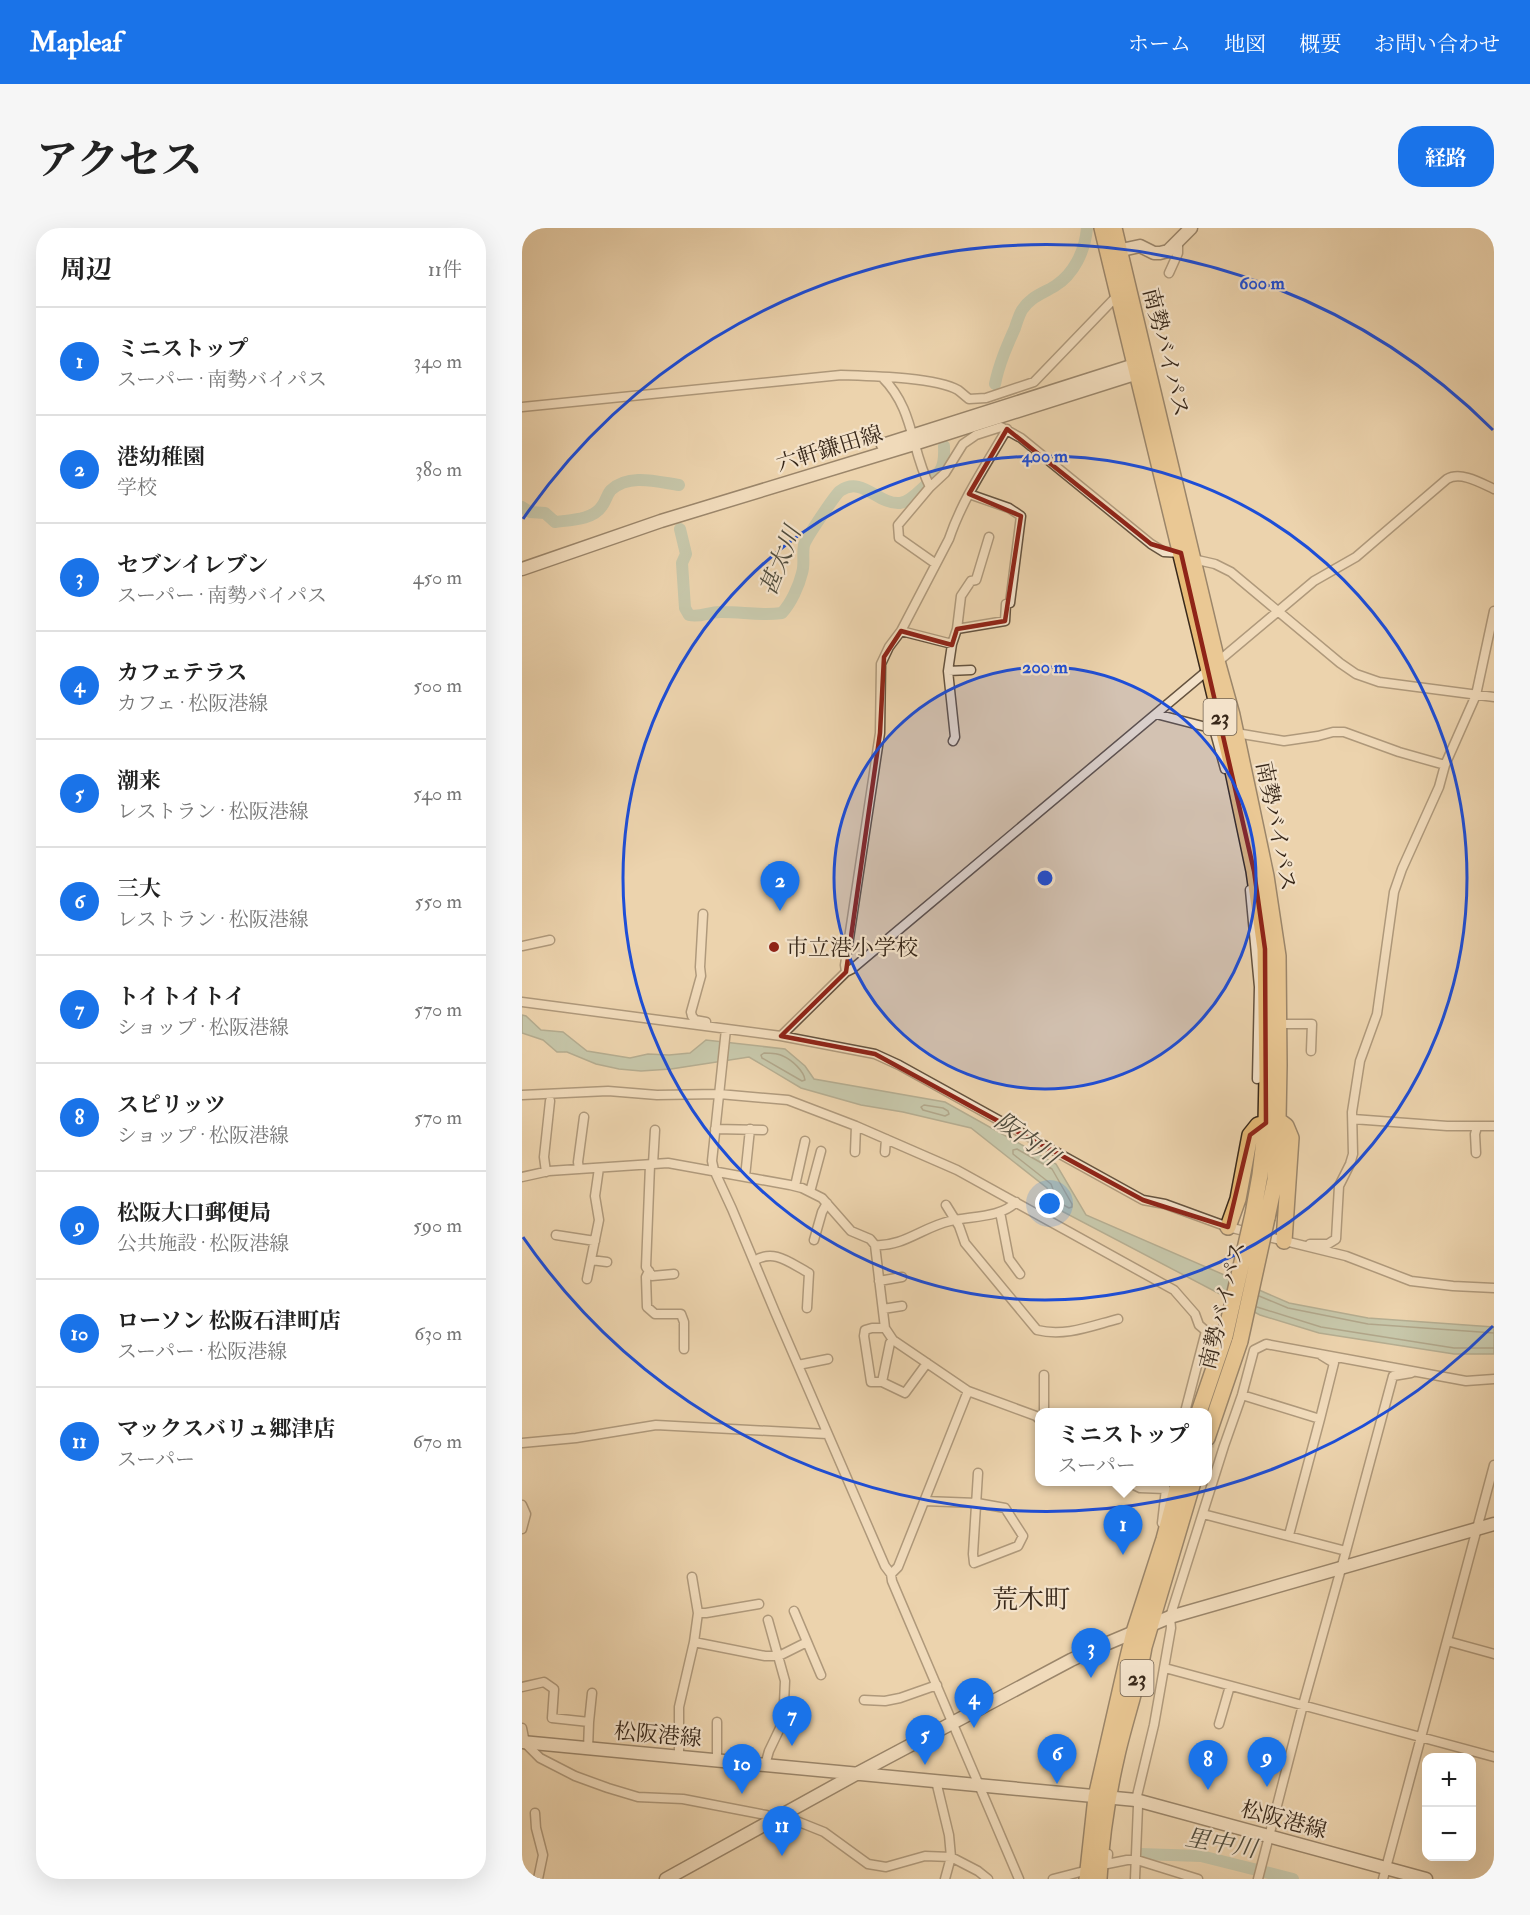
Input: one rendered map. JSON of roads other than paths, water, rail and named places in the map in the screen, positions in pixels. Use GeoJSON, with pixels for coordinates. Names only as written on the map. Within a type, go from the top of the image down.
{"type":"FeatureCollection","features":[{"type":"Feature","properties":{"kind":"highway","name":"南勢バイパス"},"geometry":{"type":"LineString","coordinates":[[1102,228],[1114,251]]}},
{"type":"Feature","properties":{"kind":"highway","name":"南勢バイパス"},"geometry":{"type":"LineString","coordinates":[[1114,228],[1114,251],[1213,665],[1254,870],[1265,949],[1267,1075],[1272,1121]]}},
{"type":"Feature","properties":{"kind":"highway","name":"南勢バイパス"},"geometry":{"type":"LineString","coordinates":[[1212,1423],[1240,1341],[1260,1216],[1260,1175],[1272,1121],[1279,1024],[1278,956],[1266,876],[1232,715],[1213,665]]}},
{"type":"Feature","properties":{"kind":"highway"},"geometry":{"type":"LineString","coordinates":[[1228,1227],[1239,1199],[1250,1135],[1258,1125],[1272,1121],[1286,1126],[1291,1138],[1284,1241]]}},
{"type":"Feature","properties":{"kind":"highway","name":"南勢バイパス"},"geometry":{"type":"LineString","coordinates":[[1201,1408],[1225,1336],[1260,1216]]}},
{"type":"Feature","properties":{"kind":"highway","name":"23"},"geometry":{"type":"LineString","coordinates":[[1091,1876],[1103,1797],[1134,1632],[1164,1539],[1171,1486]]}},
{"type":"Feature","properties":{"kind":"highway","name":"23"},"geometry":{"type":"LineString","coordinates":[[1091,1876],[1103,1838],[1103,1797],[1117,1755],[1144,1647],[1192,1486]]}},
{"type":"Feature","properties":{"kind":"main road"},"geometry":{"type":"LineString","coordinates":[[1114,251],[1140,246],[1160,254],[1168,251],[1191,228]]}},
{"type":"Feature","properties":{"kind":"main road","name":"六軒鎌田線"},"geometry":{"type":"LineString","coordinates":[[522,569],[661,521],[1142,367]]}},
{"type":"Feature","properties":{"kind":"main road","name":"六軒鎌田線"},"geometry":{"type":"LineString","coordinates":[[522,561],[914,440]]}},
{"type":"Feature","properties":{"kind":"main road"},"geometry":{"type":"LineString","coordinates":[[666,1879],[858,1773],[1071,1660],[1134,1632],[1170,1617],[1494,1524]]}},
{"type":"Feature","properties":{"kind":"main road","name":"松阪港線"},"geometry":{"type":"LineString","coordinates":[[524,1742],[1136,1800],[1269,1837],[1384,1874],[1426,1879]]}},
{"type":"Feature","properties":{"kind":"street"},"geometry":{"type":"LineString","coordinates":[[1169,273],[1178,253],[1178,240]]}},
{"type":"Feature","properties":{"kind":"street"},"geometry":{"type":"LineString","coordinates":[[522,407],[801,377],[841,375],[934,383],[956,390],[969,399],[986,398],[1034,382],[1113,300]]}},
{"type":"Feature","properties":{"kind":"street"},"geometry":{"type":"LineString","coordinates":[[881,377],[890,385],[907,413],[925,478],[930,487]]}},
{"type":"Feature","properties":{"kind":"street"},"geometry":{"type":"LineString","coordinates":[[936,564],[899,538],[898,525],[945,473],[963,444],[976,435],[1001,427],[1021,438],[1151,544],[1164,552],[1215,564],[1231,572],[1356,674],[1380,682],[1494,697]]}},
{"type":"Feature","properties":{"kind":"street"},"geometry":{"type":"LineString","coordinates":[[846,972],[845,964],[880,734],[881,664],[936,564],[969,494],[1007,429]]}},
{"type":"Feature","properties":{"kind":"street"},"geometry":{"type":"LineString","coordinates":[[781,1036],[846,972],[982,861],[1314,581],[1356,557],[1452,476],[1471,479],[1494,489]]}},
{"type":"Feature","properties":{"kind":"street"},"geometry":{"type":"LineString","coordinates":[[957,629],[1005,621],[1006,604],[1010,603],[1021,516],[1009,508],[969,494]]}},
{"type":"Feature","properties":{"kind":"street"},"geometry":{"type":"LineString","coordinates":[[953,741],[955,737],[948,671],[952,644],[957,629],[961,596],[970,581],[976,580],[989,537]]}},
{"type":"Feature","properties":{"kind":"street"},"geometry":{"type":"LineString","coordinates":[[1304,1245],[1328,1244],[1336,1239],[1340,1186],[1353,1154],[1352,1112],[1360,1061],[1377,1014],[1394,892],[1476,695],[1494,611]]}},
{"type":"Feature","properties":{"kind":"street"},"geometry":{"type":"LineString","coordinates":[[901,631],[952,644]]}},
{"type":"Feature","properties":{"kind":"street"},"geometry":{"type":"LineString","coordinates":[[948,671],[971,670]]}},
{"type":"Feature","properties":{"kind":"street"},"geometry":{"type":"LineString","coordinates":[[1156,714],[1215,729],[1249,877],[1259,987],[1257,1079]]}},
{"type":"Feature","properties":{"kind":"street"},"geometry":{"type":"LineString","coordinates":[[1242,734],[1284,741],[1344,732],[1399,752],[1445,765]]}},
{"type":"Feature","properties":{"kind":"street"},"geometry":{"type":"LineString","coordinates":[[703,914],[699,967],[701,976],[692,1016],[695,1020],[714,1023],[723,1030]]}},
{"type":"Feature","properties":{"kind":"street"},"geometry":{"type":"LineString","coordinates":[[522,946],[550,940]]}},
{"type":"Feature","properties":{"kind":"street"},"geometry":{"type":"LineString","coordinates":[[522,1002],[781,1036],[875,1054],[899,1065],[1143,1200],[1165,1204],[1228,1227],[1346,1256],[1411,1281],[1494,1288]]}},
{"type":"Feature","properties":{"kind":"street"},"geometry":{"type":"LineString","coordinates":[[1279,1024],[1312,1024],[1311,1051]]}},
{"type":"Feature","properties":{"kind":"street"},"geometry":{"type":"LineString","coordinates":[[723,1030],[712,1161],[714,1170],[827,1434],[885,1566],[891,1574],[1019,1879]]}},
{"type":"Feature","properties":{"kind":"street"},"geometry":{"type":"LineString","coordinates":[[522,1095],[608,1091],[657,1095],[719,1092],[788,1100],[856,1126],[957,1170],[1174,1290],[1195,1314],[1199,1325],[1206,1331],[1186,1408]]}},
{"type":"Feature","properties":{"kind":"street"},"geometry":{"type":"LineString","coordinates":[[546,1172],[544,1156],[550,1101]]}},
{"type":"Feature","properties":{"kind":"street"},"geometry":{"type":"LineString","coordinates":[[579,1169],[585,1117]]}},
{"type":"Feature","properties":{"kind":"street"},"geometry":{"type":"LineString","coordinates":[[1353,1119],[1494,1126]]}},
{"type":"Feature","properties":{"kind":"street"},"geometry":{"type":"LineString","coordinates":[[855,1152],[856,1126]]}},
{"type":"Feature","properties":{"kind":"street"},"geometry":{"type":"LineString","coordinates":[[1476,1153],[1475,1134],[1478,1127]]}},
{"type":"Feature","properties":{"kind":"street"},"geometry":{"type":"LineString","coordinates":[[715,1129],[763,1130]]}},
{"type":"Feature","properties":{"kind":"street"},"geometry":{"type":"LineString","coordinates":[[746,1177],[750,1129]]}},
{"type":"Feature","properties":{"kind":"street"},"geometry":{"type":"LineString","coordinates":[[655,1130],[646,1268],[652,1276],[674,1274]]}},
{"type":"Feature","properties":{"kind":"street"},"geometry":{"type":"LineString","coordinates":[[885,1152],[886,1139]]}},
{"type":"Feature","properties":{"kind":"street"},"geometry":{"type":"LineString","coordinates":[[795,1186],[805,1141]]}},
{"type":"Feature","properties":{"kind":"street"},"geometry":{"type":"LineString","coordinates":[[810,1192],[821,1151]]}},
{"type":"Feature","properties":{"kind":"street"},"geometry":{"type":"LineString","coordinates":[[522,1177],[546,1172],[668,1163],[795,1186],[810,1192],[822,1198],[851,1231],[870,1239],[875,1245],[885,1328],[893,1340],[968,1391],[1035,1416]]}},
{"type":"Feature","properties":{"kind":"street"},"geometry":{"type":"LineString","coordinates":[[587,1279],[598,1220],[596,1196],[599,1168]]}},
{"type":"Feature","properties":{"kind":"street"},"geometry":{"type":"LineString","coordinates":[[875,1245],[892,1245],[926,1229],[955,1220],[1000,1212],[1011,1208],[1016,1202]]}},
{"type":"Feature","properties":{"kind":"street"},"geometry":{"type":"LineString","coordinates":[[814,1240],[827,1203]]}},
{"type":"Feature","properties":{"kind":"street"},"geometry":{"type":"LineString","coordinates":[[946,1204],[959,1226],[965,1244],[1037,1330],[1049,1333],[1079,1330],[1118,1319]]}},
{"type":"Feature","properties":{"kind":"street"},"geometry":{"type":"LineString","coordinates":[[1000,1212],[1008,1259],[1020,1274]]}},
{"type":"Feature","properties":{"kind":"street"},"geometry":{"type":"LineString","coordinates":[[556,1235],[595,1241]]}},
{"type":"Feature","properties":{"kind":"street"},"geometry":{"type":"LineString","coordinates":[[754,1261],[761,1257],[776,1255],[808,1273],[807,1308]]}},
{"type":"Feature","properties":{"kind":"street"},"geometry":{"type":"LineString","coordinates":[[591,1260],[607,1262]]}},
{"type":"Feature","properties":{"kind":"street"},"geometry":{"type":"LineString","coordinates":[[649,1271],[646,1277],[647,1307],[655,1314],[681,1314],[684,1322],[684,1349]]}},
{"type":"Feature","properties":{"kind":"street"},"geometry":{"type":"LineString","coordinates":[[879,1281],[902,1277]]}},
{"type":"Feature","properties":{"kind":"street"},"geometry":{"type":"LineString","coordinates":[[883,1309],[902,1306]]}},
{"type":"Feature","properties":{"kind":"street"},"geometry":{"type":"LineString","coordinates":[[885,1328],[865,1330],[871,1382],[882,1382],[904,1393],[927,1363]]}},
{"type":"Feature","properties":{"kind":"street"},"geometry":{"type":"LineString","coordinates":[[882,1382],[890,1343],[893,1340]]}},
{"type":"Feature","properties":{"kind":"street"},"geometry":{"type":"LineString","coordinates":[[1135,1879],[1138,1806],[1136,1800],[1165,1668],[1171,1628],[1170,1617],[1242,1395],[1254,1350],[1266,1344],[1466,1381],[1494,1379]]}},
{"type":"Feature","properties":{"kind":"street"},"geometry":{"type":"LineString","coordinates":[[1288,1535],[1334,1363],[1318,1353]]}},
{"type":"Feature","properties":{"kind":"street"},"geometry":{"type":"LineString","coordinates":[[798,1365],[828,1359]]}},
{"type":"Feature","properties":{"kind":"street"},"geometry":{"type":"LineString","coordinates":[[1260,1873],[1303,1705],[1393,1376],[1417,1371]]}},
{"type":"Feature","properties":{"kind":"street"},"geometry":{"type":"LineString","coordinates":[[1044,1375],[1044,1408]]}},
{"type":"Feature","properties":{"kind":"street"},"geometry":{"type":"LineString","coordinates":[[891,1574],[898,1567],[968,1391]]}},
{"type":"Feature","properties":{"kind":"street"},"geometry":{"type":"LineString","coordinates":[[1242,1395],[1320,1419]]}},
{"type":"Feature","properties":{"kind":"street"},"geometry":{"type":"LineString","coordinates":[[522,1443],[576,1438],[656,1425],[827,1434]]}},
{"type":"Feature","properties":{"kind":"street"},"geometry":{"type":"LineString","coordinates":[[1384,1874],[1494,1465]]}},
{"type":"Feature","properties":{"kind":"street"},"geometry":{"type":"LineString","coordinates":[[924,1501],[977,1503],[1005,1508],[1023,1536],[1018,1546],[974,1563],[973,1554],[977,1503],[978,1473]]}},
{"type":"Feature","properties":{"kind":"street"},"geometry":{"type":"LineString","coordinates":[[1136,1486],[1140,1488],[1156,1486]]}},
{"type":"Feature","properties":{"kind":"street"},"geometry":{"type":"LineString","coordinates":[[522,1505],[526,1514],[522,1529]]}},
{"type":"Feature","properties":{"kind":"street"},"geometry":{"type":"LineString","coordinates":[[1203,1514],[1346,1551]]}},
{"type":"Feature","properties":{"kind":"street"},"geometry":{"type":"LineString","coordinates":[[679,1757],[679,1707],[694,1642],[698,1613],[692,1577]]}},
{"type":"Feature","properties":{"kind":"street"},"geometry":{"type":"LineString","coordinates":[[698,1613],[759,1604]]}},
{"type":"Feature","properties":{"kind":"street"},"geometry":{"type":"LineString","coordinates":[[794,1611],[821,1675]]}},
{"type":"Feature","properties":{"kind":"street"},"geometry":{"type":"LineString","coordinates":[[765,1765],[780,1728],[785,1681],[768,1620]]}},
{"type":"Feature","properties":{"kind":"street"},"geometry":{"type":"LineString","coordinates":[[1447,1641],[1494,1654]]}},
{"type":"Feature","properties":{"kind":"street"},"geometry":{"type":"LineString","coordinates":[[694,1642],[765,1656],[779,1656],[807,1642]]}},
{"type":"Feature","properties":{"kind":"street"},"geometry":{"type":"LineString","coordinates":[[1165,1668],[1494,1757]]}},
{"type":"Feature","properties":{"kind":"street"},"geometry":{"type":"LineString","coordinates":[[522,1687],[544,1682],[554,1689],[552,1718],[589,1722]]}},
{"type":"Feature","properties":{"kind":"street"},"geometry":{"type":"LineString","coordinates":[[864,1700],[885,1701],[900,1698],[937,1685]]}},
{"type":"Feature","properties":{"kind":"street"},"geometry":{"type":"LineString","coordinates":[[1219,1724],[1230,1686]]}},
{"type":"Feature","properties":{"kind":"street"},"geometry":{"type":"LineString","coordinates":[[588,1749],[592,1693]]}},
{"type":"Feature","properties":{"kind":"street"},"geometry":{"type":"LineString","coordinates":[[717,1722],[717,1761]]}},
{"type":"Feature","properties":{"kind":"street"},"geometry":{"type":"LineString","coordinates":[[522,1728],[524,1742],[540,1758],[575,1776],[608,1788],[638,1797],[683,1799],[777,1819],[794,1820],[824,1832],[868,1864],[886,1867],[925,1856],[951,1857],[988,1879]]}},
{"type":"Feature","properties":{"kind":"street"},"geometry":{"type":"LineString","coordinates":[[936,1781],[950,1835],[951,1857],[945,1879]]}},
{"type":"Feature","properties":{"kind":"street"},"geometry":{"type":"LineString","coordinates":[[535,1812],[536,1828],[543,1855],[538,1879]]}},
{"type":"Feature","properties":{"kind":"street"},"geometry":{"type":"LineString","coordinates":[[1103,1838],[1108,1838],[1106,1879]]}},
{"type":"Feature","properties":{"kind":"street"},"geometry":{"type":"LineString","coordinates":[[1107,1864],[1137,1860],[1198,1879]]}},
{"type":"Feature","properties":{"kind":"street"},"geometry":{"type":"LineString","coordinates":[[1053,1879],[1091,1876]]}},
{"type":"Feature","properties":{"kind":"water","name":"阪内川"},"geometry":{"type":"Polygon","coordinates":[[[522,1015],[541,1030],[563,1032],[587,1051],[630,1058],[648,1054],[669,1055],[690,1053],[706,1040],[785,1049],[805,1066],[814,1079],[945,1102],[1056,1164],[1086,1215],[1289,1303],[1368,1318],[1494,1327],[1494,1354],[1454,1354],[1319,1333],[1260,1315],[1052,1206],[1047,1188],[971,1128],[861,1105],[801,1088],[749,1057],[671,1069],[641,1071],[596,1064],[567,1052],[557,1052],[543,1040],[522,1033],[522,1015]]]}},
{"type":"Feature","properties":{"kind":"waterway","name":"甚太川"},"geometry":{"type":"LineString","coordinates":[[995,384],[1003,355],[1022,310],[1033,299],[1068,275],[1081,253],[1087,228]]}},
{"type":"Feature","properties":{"kind":"waterway","name":"甚太川"},"geometry":{"type":"LineString","coordinates":[[680,529],[686,554],[682,563],[685,608],[689,615],[698,616],[718,612],[782,613],[801,578],[804,545],[840,491],[856,486],[884,500],[900,503],[907,501],[939,472],[944,459],[944,446]]}},
{"type":"Feature","properties":{"kind":"waterway","name":"甚太川"},"geometry":{"type":"LineString","coordinates":[[522,507],[530,512],[545,513],[555,522],[574,520],[598,511],[608,493],[626,482],[644,480],[679,485]]}},
{"type":"Feature","properties":{"kind":"waterway","name":"里中川"},"geometry":{"type":"LineString","coordinates":[[1140,1854],[1201,1856],[1293,1879]]}},
{"type":"Feature","properties":{"kind":"tunnel"},"geometry":{"type":"LineString","coordinates":[[1206,1331],[1254,1350]]}},
{"type":"Feature","properties":{"kind":"tunnel"},"geometry":{"type":"LineString","coordinates":[[1212,1443],[1224,1446]]}},
{"type":"Feature","properties":{"kind":"place","name":"港幼稚園"},"geometry":{"type":"Point","coordinates":[780,911]}},
{"type":"Feature","properties":{"kind":"place","name":"市立港小学校"},"geometry":{"type":"Point","coordinates":[774,947]}},
{"type":"Feature","properties":{"kind":"place","name":"ミニストップ"},"geometry":{"type":"Point","coordinates":[1123,1555]}},
{"type":"Feature","properties":{"kind":"place","name":"セブンイレブン"},"geometry":{"type":"Point","coordinates":[1091,1678]}},
{"type":"Feature","properties":{"kind":"place","name":"カフェテラス"},"geometry":{"type":"Point","coordinates":[974,1728]}},
{"type":"Feature","properties":{"kind":"place","name":"トイトイトイ"},"geometry":{"type":"Point","coordinates":[792,1746]}},
{"type":"Feature","properties":{"kind":"place","name":"潮来"},"geometry":{"type":"Point","coordinates":[925,1765]}},
{"type":"Feature","properties":{"kind":"place","name":"三大"},"geometry":{"type":"Point","coordinates":[1057,1784]}},
{"type":"Feature","properties":{"kind":"place","name":"松阪大口郵便局"},"geometry":{"type":"Point","coordinates":[1267,1787]}},
{"type":"Feature","properties":{"kind":"place","name":"スピリッツ"},"geometry":{"type":"Point","coordinates":[1208,1790]}},
{"type":"Feature","properties":{"kind":"place","name":"ローソン 松阪石津町店"},"geometry":{"type":"Point","coordinates":[742,1794]}},
{"type":"Feature","properties":{"kind":"place","name":"マックスバリュ郷津店"},"geometry":{"type":"Point","coordinates":[782,1856]}},
{"type":"Feature","properties":{"kind":"district","name":"荒木町"},"geometry":{"type":"Point","coordinates":[1031,1599]}}]}
